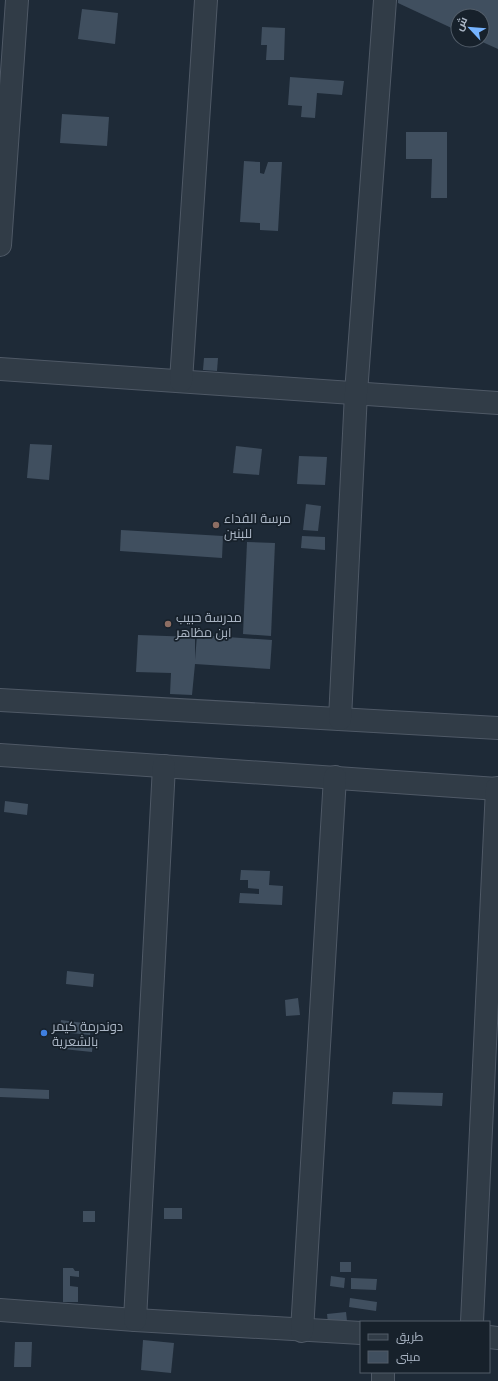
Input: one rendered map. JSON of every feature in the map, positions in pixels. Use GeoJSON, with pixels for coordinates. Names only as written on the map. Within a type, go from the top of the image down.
{"type":"FeatureCollection","features":[{"type":"Feature","properties":{"kind":"street"},"geometry":{"type":"LineString","coordinates":[[0,245],[17,0]]}},
{"type":"Feature","properties":{"kind":"street"},"geometry":{"type":"LineString","coordinates":[[181,381],[206,0]]}},
{"type":"Feature","properties":{"kind":"street"},"geometry":{"type":"LineString","coordinates":[[340,719],[356,393],[385,0]]}},
{"type":"Feature","properties":{"kind":"street"},"geometry":{"type":"LineString","coordinates":[[0,369],[498,403]]}},
{"type":"Feature","properties":{"kind":"street"},"geometry":{"type":"LineString","coordinates":[[0,700],[498,728]]}},
{"type":"Feature","properties":{"kind":"street"},"geometry":{"type":"LineString","coordinates":[[0,755],[497,788],[472,1321]]}},
{"type":"Feature","properties":{"kind":"street"},"geometry":{"type":"LineString","coordinates":[[136,1320],[164,766]]}},
{"type":"Feature","properties":{"kind":"street"},"geometry":{"type":"LineString","coordinates":[[302,1331],[335,778]]}},
{"type":"Feature","properties":{"kind":"street"},"geometry":{"type":"LineString","coordinates":[[0,1310],[302,1331],[360,1333]]}},
{"type":"Feature","properties":{"kind":"building"},"geometry":{"type":"Polygon","coordinates":[[[398,0],[498,0],[498,49],[490,45],[490,8],[450,8],[450,27],[398,3],[398,0]]]}},
{"type":"Feature","properties":{"kind":"building"},"geometry":{"type":"Polygon","coordinates":[[[82,9],[118,13],[115,44],[78,39],[82,9]]]}},
{"type":"Feature","properties":{"kind":"building"},"geometry":{"type":"Polygon","coordinates":[[[262,27],[285,28],[284,60],[266,60],[267,45],[261,45],[262,27]]]}},
{"type":"Feature","properties":{"kind":"building"},"geometry":{"type":"Polygon","coordinates":[[[290,77],[344,81],[342,95],[317,93],[315,118],[301,117],[302,106],[288,105],[290,77]]]}},
{"type":"Feature","properties":{"kind":"building"},"geometry":{"type":"Polygon","coordinates":[[[62,114],[109,117],[107,146],[60,143],[62,114]]]}},
{"type":"Feature","properties":{"kind":"building"},"geometry":{"type":"Polygon","coordinates":[[[406,132],[447,132],[447,198],[431,198],[432,159],[406,159],[406,132]]]}},
{"type":"Feature","properties":{"kind":"building"},"geometry":{"type":"Polygon","coordinates":[[[244,161],[260,162],[260,173],[264,174],[268,162],[282,162],[278,231],[260,230],[260,223],[240,222],[244,161]]]}},
{"type":"Feature","properties":{"kind":"building"},"geometry":{"type":"Polygon","coordinates":[[[204,358],[218,358],[217,371],[203,370],[204,358]]]}},
{"type":"Feature","properties":{"kind":"building"},"geometry":{"type":"Polygon","coordinates":[[[30,444],[52,445],[49,480],[27,478],[30,444]]]}},
{"type":"Feature","properties":{"kind":"building"},"geometry":{"type":"Polygon","coordinates":[[[236,446],[262,449],[259,475],[233,473],[236,446]]]}},
{"type":"Feature","properties":{"kind":"building"},"geometry":{"type":"Polygon","coordinates":[[[299,456],[327,457],[325,485],[297,484],[299,456]]]}},
{"type":"Feature","properties":{"kind":"building"},"geometry":{"type":"Polygon","coordinates":[[[306,504],[321,506],[318,531],[303,530],[306,504]]]}},
{"type":"Feature","properties":{"kind":"building"},"geometry":{"type":"Polygon","coordinates":[[[121,530],[223,536],[222,558],[120,551],[121,530]]]}},
{"type":"Feature","properties":{"kind":"building"},"geometry":{"type":"Polygon","coordinates":[[[302,536],[325,537],[325,550],[301,548],[302,536]]]}},
{"type":"Feature","properties":{"kind":"building"},"geometry":{"type":"Polygon","coordinates":[[[247,542],[275,543],[271,636],[243,634],[247,542]]]}},
{"type":"Feature","properties":{"kind":"building"},"geometry":{"type":"Polygon","coordinates":[[[138,635],[195,637],[195,660],[197,635],[272,640],[270,669],[195,664],[192,695],[170,694],[171,673],[136,672],[138,635]]]}},
{"type":"Feature","properties":{"kind":"building"},"geometry":{"type":"Polygon","coordinates":[[[5,801],[28,804],[27,815],[4,812],[5,801]]]}},
{"type":"Feature","properties":{"kind":"building"},"geometry":{"type":"Polygon","coordinates":[[[241,870],[270,871],[269,885],[283,886],[282,905],[239,903],[240,893],[259,894],[259,889],[248,888],[248,880],[240,880],[241,870]]]}},
{"type":"Feature","properties":{"kind":"building"},"geometry":{"type":"Polygon","coordinates":[[[67,971],[94,974],[93,987],[66,984],[67,971]]]}},
{"type":"Feature","properties":{"kind":"building"},"geometry":{"type":"Polygon","coordinates":[[[298,998],[300,1015],[286,1016],[285,1000],[298,998]]]}},
{"type":"Feature","properties":{"kind":"building"},"geometry":{"type":"Polygon","coordinates":[[[61,1020],[91,1024],[90,1035],[60,1032],[61,1020]]]}},
{"type":"Feature","properties":{"kind":"building"},"geometry":{"type":"Polygon","coordinates":[[[64,1038],[93,1041],[92,1052],[63,1049],[64,1038]]]}},
{"type":"Feature","properties":{"kind":"building"},"geometry":{"type":"Polygon","coordinates":[[[0,1088],[49,1090],[49,1099],[0,1097],[0,1088]]]}},
{"type":"Feature","properties":{"kind":"building"},"geometry":{"type":"Polygon","coordinates":[[[393,1092],[443,1093],[442,1106],[392,1104],[393,1092]]]}},
{"type":"Feature","properties":{"kind":"building"},"geometry":{"type":"Polygon","coordinates":[[[164,1208],[182,1208],[182,1219],[164,1219],[164,1208]]]}},
{"type":"Feature","properties":{"kind":"building"},"geometry":{"type":"Polygon","coordinates":[[[83,1211],[95,1211],[95,1222],[83,1222],[83,1211]]]}},
{"type":"Feature","properties":{"kind":"building"},"geometry":{"type":"Polygon","coordinates":[[[340,1262],[351,1262],[351,1272],[340,1272],[340,1262]]]}},
{"type":"Feature","properties":{"kind":"building"},"geometry":{"type":"Polygon","coordinates":[[[63,1268],[73,1268],[75,1271],[79,1271],[79,1277],[70,1276],[70,1286],[78,1287],[78,1302],[63,1302],[63,1268]]]}},
{"type":"Feature","properties":{"kind":"building"},"geometry":{"type":"Polygon","coordinates":[[[331,1276],[345,1278],[344,1288],[330,1286],[331,1276]]]}},
{"type":"Feature","properties":{"kind":"building"},"geometry":{"type":"Polygon","coordinates":[[[351,1278],[377,1279],[376,1290],[351,1289],[351,1278]]]}},
{"type":"Feature","properties":{"kind":"building"},"geometry":{"type":"Polygon","coordinates":[[[350,1298],[377,1302],[376,1311],[349,1307],[350,1298]]]}},
{"type":"Feature","properties":{"kind":"building"},"geometry":{"type":"Polygon","coordinates":[[[346,1312],[347,1321],[328,1323],[327,1314],[346,1312]]]}},
{"type":"Feature","properties":{"kind":"building"},"geometry":{"type":"Polygon","coordinates":[[[143,1340],[174,1343],[171,1373],[141,1370],[143,1340]]]}},
{"type":"Feature","properties":{"kind":"building"},"geometry":{"type":"Polygon","coordinates":[[[15,1342],[32,1342],[31,1367],[14,1367],[15,1342]]]}},
{"type":"Feature","properties":{"kind":"place","name":"مرسة الفداء للبنين"},"geometry":{"type":"Point","coordinates":[216,525]}},
{"type":"Feature","properties":{"kind":"place","name":"مدرسة حبيب ابن مظاهر"},"geometry":{"type":"Point","coordinates":[168,624]}},
{"type":"Feature","properties":{"kind":"place","name":"دوندرمة كيمر بالشعرية"},"geometry":{"type":"Point","coordinates":[44,1033]}}]}
